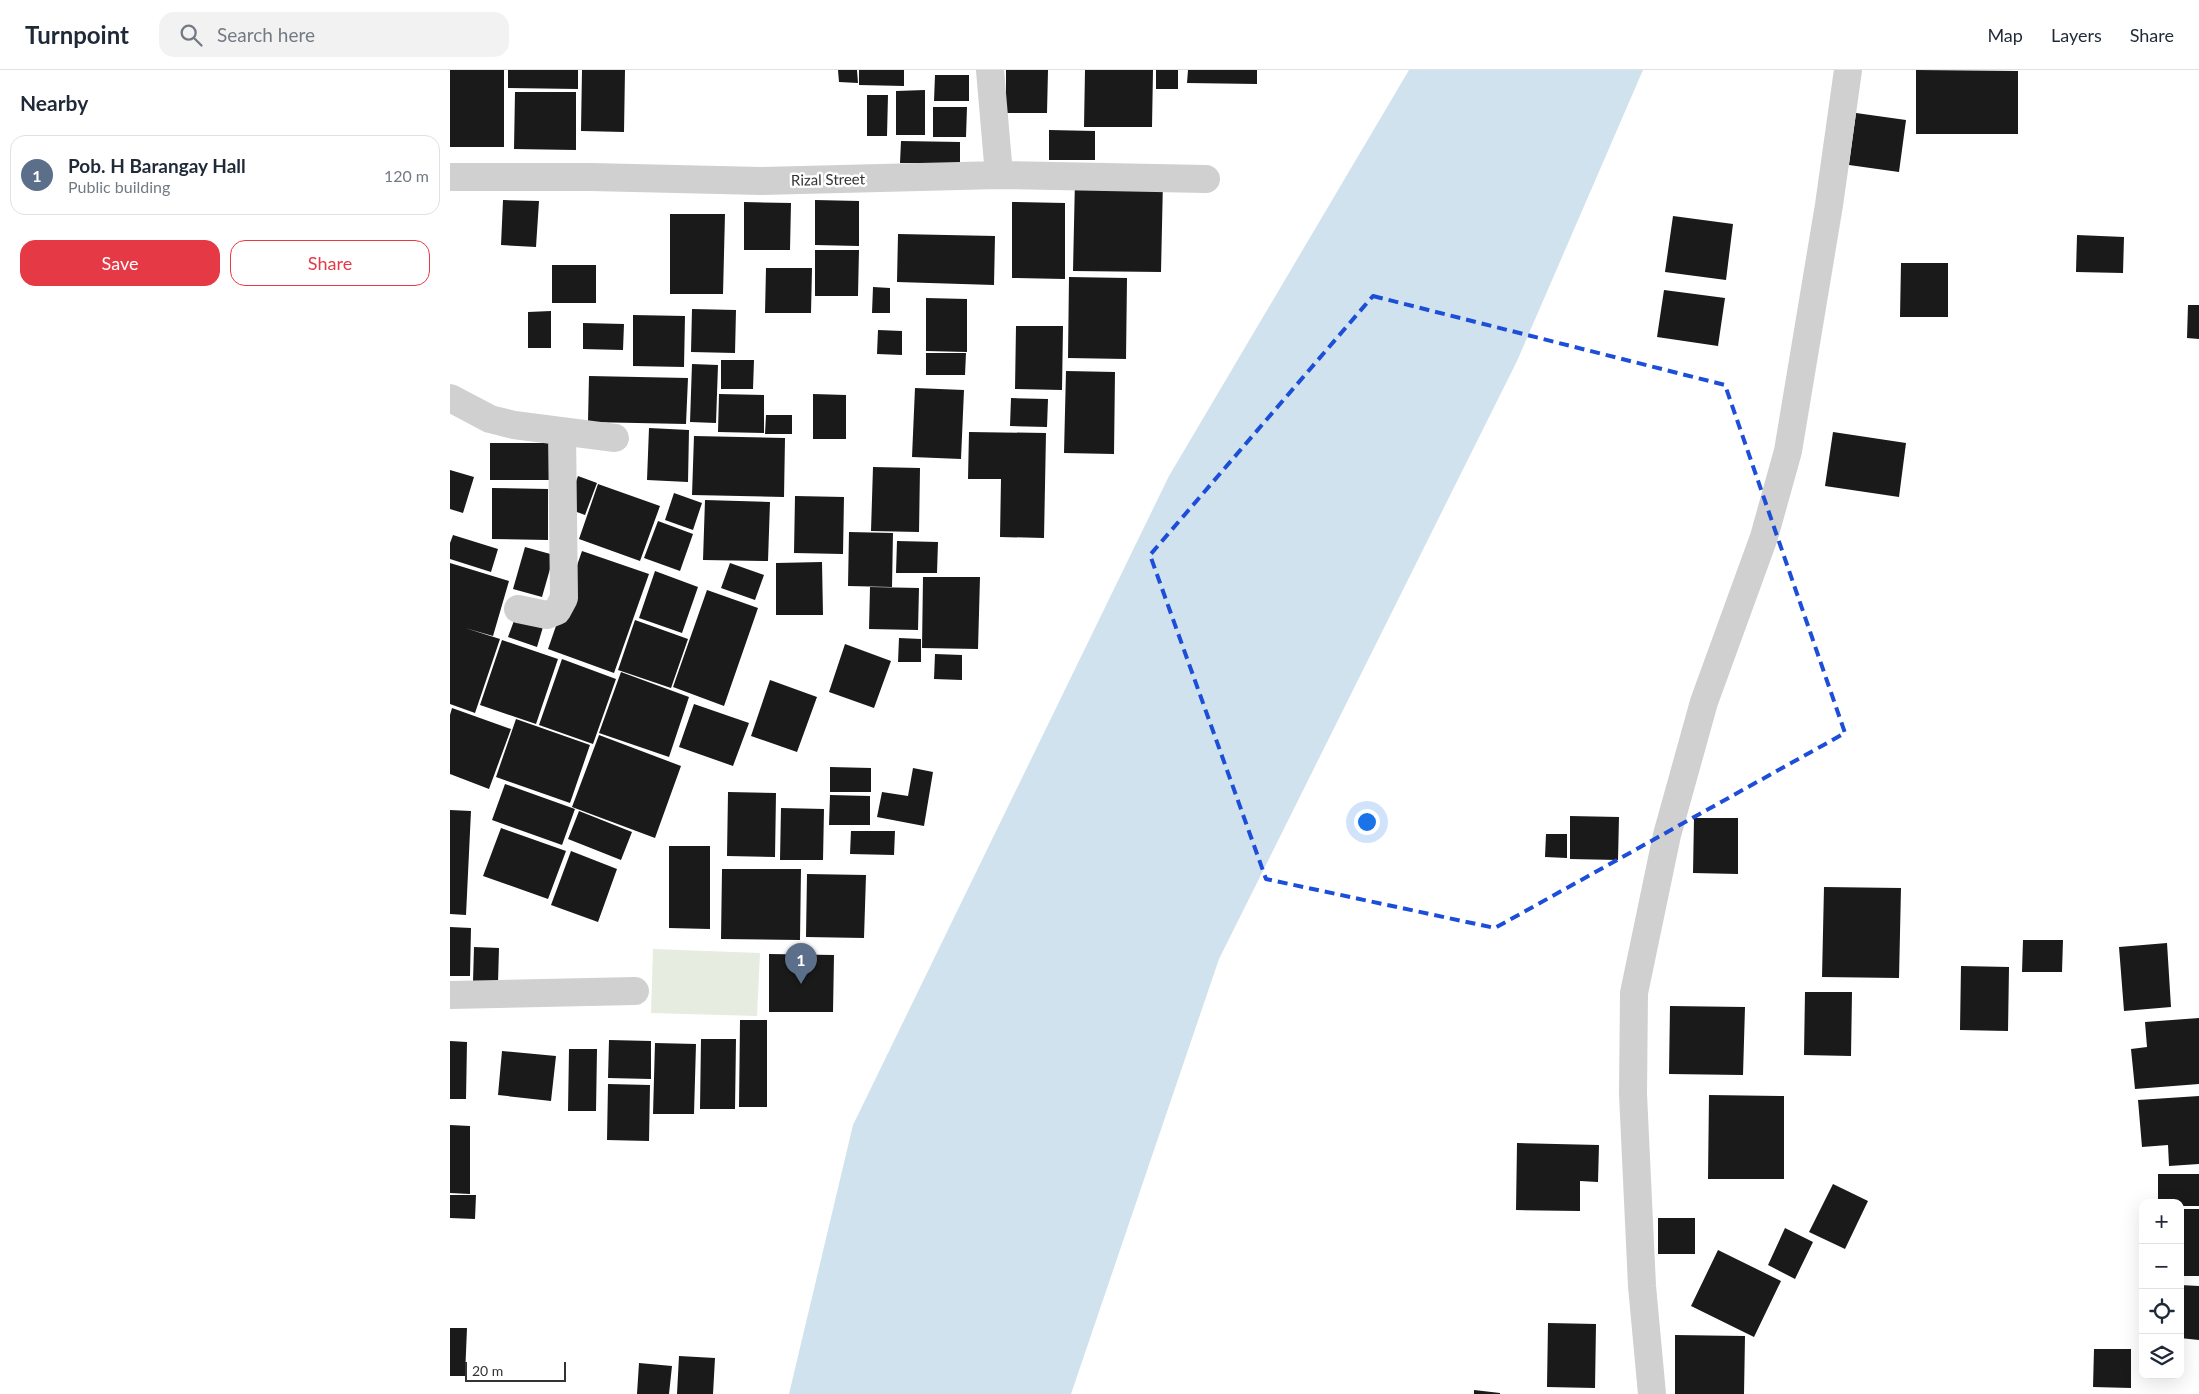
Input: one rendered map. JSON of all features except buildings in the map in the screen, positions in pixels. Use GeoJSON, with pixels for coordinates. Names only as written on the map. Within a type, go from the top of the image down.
{"type":"FeatureCollection","features":[{"type":"Feature","properties":{"kind":"street"},"geometry":{"type":"LineString","coordinates":[[990,70],[999,175]]}},
{"type":"Feature","properties":{"kind":"street"},"geometry":{"type":"LineString","coordinates":[[1652,1394],[1642,1286],[1633,1094],[1634,993],[1667,835],[1702,712],[1764,536],[1788,451],[1829,205],[1848,70]]}},
{"type":"Feature","properties":{"kind":"street","name":"Rizal Street"},"geometry":{"type":"LineString","coordinates":[[450,178],[761,181],[999,175],[1206,178]]}},
{"type":"Feature","properties":{"kind":"street"},"geometry":{"type":"LineString","coordinates":[[450,398],[490,419],[514,426],[615,438]]}},
{"type":"Feature","properties":{"kind":"street"},"geometry":{"type":"LineString","coordinates":[[518,609],[547,615],[557,611],[564,598],[562,432]]}},
{"type":"Feature","properties":{"kind":"street"},"geometry":{"type":"LineString","coordinates":[[450,995],[635,991]]}},
{"type":"Feature","properties":{"kind":"highlighted area"},"geometry":{"type":"Polygon","coordinates":[[[1373,296],[1725,385],[1845,733],[1495,928],[1266,879],[1150,555],[1373,296]]]}},
{"type":"Feature","properties":{"kind":"shaded area"},"geometry":{"type":"Polygon","coordinates":[[[653,949],[760,953],[757,1016],[651,1013],[653,949]]]}},
{"type":"Feature","properties":{"kind":"water"},"geometry":{"type":"Polygon","coordinates":[[[1409,70],[1643,70],[1517,361],[1219,959],[1071,1394],[789,1394],[853,1125],[1169,476],[1409,70]]]}},
{"type":"Feature","properties":{"kind":"place","name":"Pob. H Barangay Hall"},"geometry":{"type":"Point","coordinates":[801,984]}}]}
